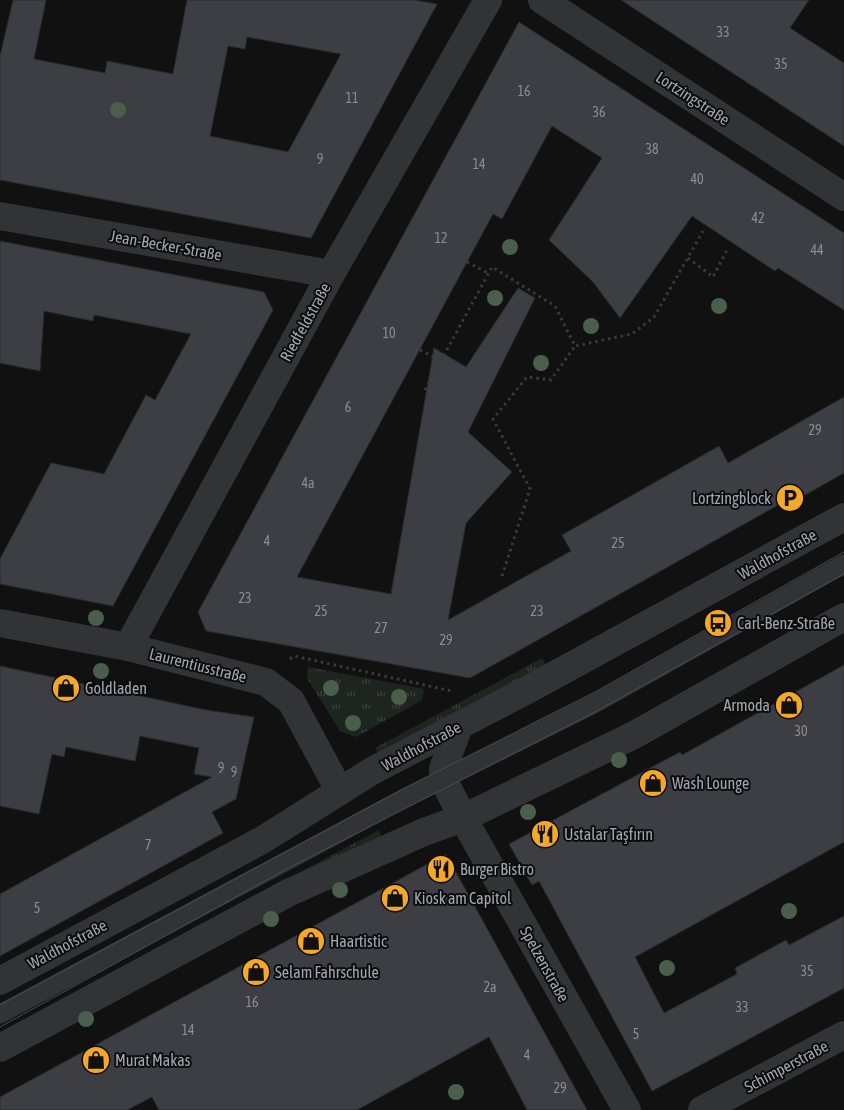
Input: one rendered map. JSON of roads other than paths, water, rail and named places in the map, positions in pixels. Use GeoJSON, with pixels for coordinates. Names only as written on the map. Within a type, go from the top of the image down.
{"type":"FeatureCollection","features":[{"type":"Feature","properties":{"kind":"street","name":"Riedfeldstraße"},"geometry":{"type":"LineString","coordinates":[[128,647],[331,274],[488,0]]}},
{"type":"Feature","properties":{"kind":"street","name":"Lortzingstraße"},"geometry":{"type":"LineString","coordinates":[[542,0],[844,196]]}},
{"type":"Feature","properties":{"kind":"street","name":"Jean-Becker-Straße"},"geometry":{"type":"LineString","coordinates":[[0,216],[331,274]]}},
{"type":"Feature","properties":{"kind":"street","name":"Waldhofstraße"},"geometry":{"type":"LineString","coordinates":[[0,981],[264,839],[339,790],[844,517]]}},
{"type":"Feature","properties":{"kind":"street"},"geometry":{"type":"LineString","coordinates":[[0,1048],[288,894],[418,835],[463,818],[634,735],[844,617]]}},
{"type":"Feature","properties":{"kind":"street","name":"Laurentiusstraße"},"geometry":{"type":"LineString","coordinates":[[0,622],[128,647],[266,682],[291,702],[339,790]]}},
{"type":"Feature","properties":{"kind":"street"},"geometry":{"type":"LineString","coordinates":[[443,779],[443,769],[459,726]]}},
{"type":"Feature","properties":{"kind":"street","name":"Spelzenstraße"},"geometry":{"type":"LineString","coordinates":[[443,779],[627,1110]]}},
{"type":"Feature","properties":{"kind":"street","name":"Schimperstraße"},"geometry":{"type":"LineString","coordinates":[[702,1110],[844,1036]]}},
{"type":"Feature","properties":{"kind":"lane"},"geometry":{"type":"LineString","coordinates":[[0,1014],[443,779],[594,704],[844,564]]}},
{"type":"Feature","properties":{"kind":"tram line"},"geometry":{"type":"LineString","coordinates":[[0,1005],[403,789],[595,692],[844,552]]}},
{"type":"Feature","properties":{"kind":"tram line"},"geometry":{"type":"LineString","coordinates":[[0,1027],[292,866],[593,713],[844,574]]}},
{"type":"Feature","properties":{"kind":"place","name":"Lortzingblock"},"geometry":{"type":"Point","coordinates":[790,498]}},
{"type":"Feature","properties":{"kind":"place","name":"Carl-Benz-Straße"},"geometry":{"type":"Point","coordinates":[718,623]}},
{"type":"Feature","properties":{"kind":"place","name":"Goldladen"},"geometry":{"type":"Point","coordinates":[66,688]}},
{"type":"Feature","properties":{"kind":"place","name":"Armoda"},"geometry":{"type":"Point","coordinates":[789,705]}},
{"type":"Feature","properties":{"kind":"place","name":"Wash Lounge"},"geometry":{"type":"Point","coordinates":[653,783]}},
{"type":"Feature","properties":{"kind":"place","name":"Ustalar Taşfırın"},"geometry":{"type":"Point","coordinates":[545,834]}},
{"type":"Feature","properties":{"kind":"place","name":"Burger Bistro"},"geometry":{"type":"Point","coordinates":[441,869]}},
{"type":"Feature","properties":{"kind":"place","name":"Kiosk am Capitol"},"geometry":{"type":"Point","coordinates":[395,898]}},
{"type":"Feature","properties":{"kind":"place","name":"Haartistic"},"geometry":{"type":"Point","coordinates":[311,941]}},
{"type":"Feature","properties":{"kind":"place","name":"Selam Fahrschule"},"geometry":{"type":"Point","coordinates":[256,972]}},
{"type":"Feature","properties":{"kind":"place","name":"Murat Makas"},"geometry":{"type":"Point","coordinates":[96,1060]}}]}
